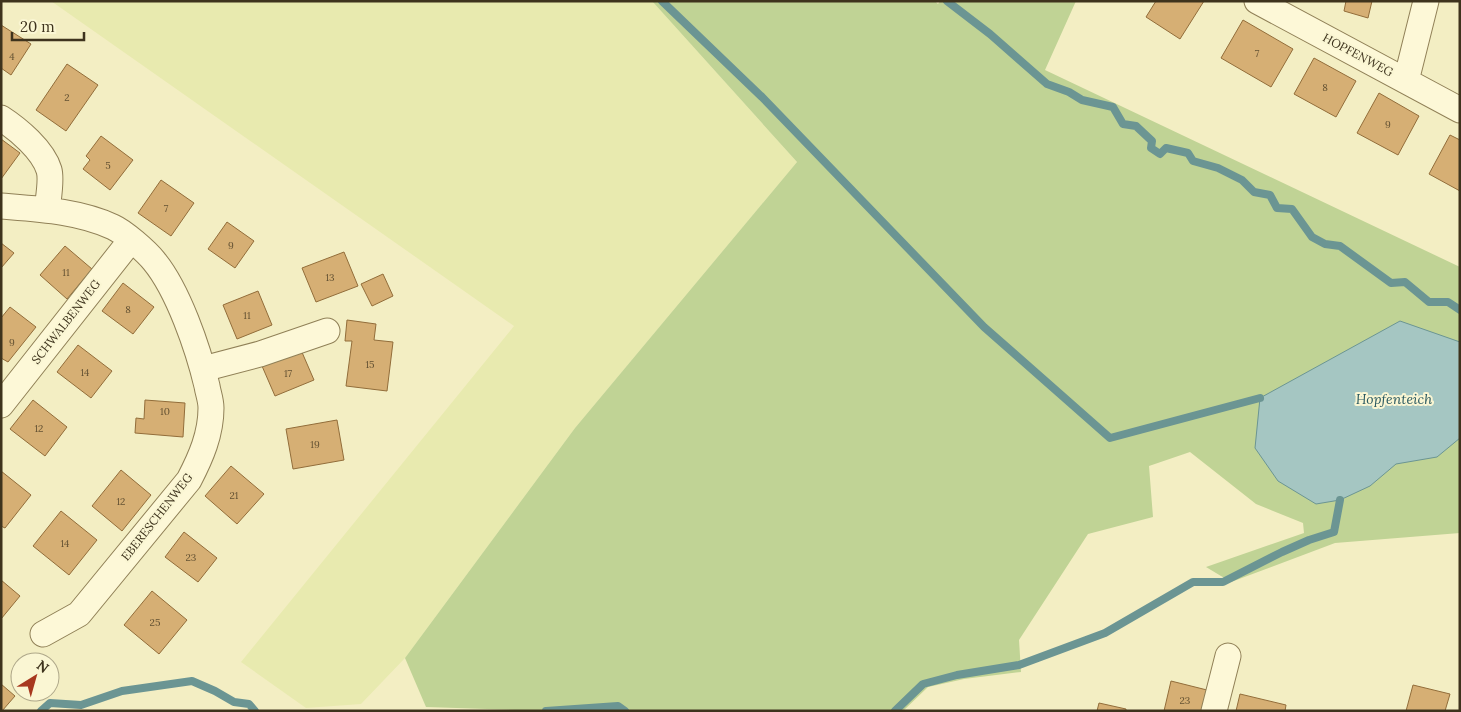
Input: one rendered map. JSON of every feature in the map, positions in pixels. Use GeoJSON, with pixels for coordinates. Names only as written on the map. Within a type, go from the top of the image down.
{"type":"FeatureCollection","features":[{"type":"Feature","properties":{"kind":"street","name":"HOPFENWEG"},"geometry":{"type":"LineString","coordinates":[[1256,1],[1460,110]]}},
{"type":"Feature","properties":{"kind":"street"},"geometry":{"type":"LineString","coordinates":[[1406,81],[1426,1]]}},
{"type":"Feature","properties":{"kind":"street"},"geometry":{"type":"LineString","coordinates":[[1,118],[14,126],[36,147],[50,171],[47,210]]}},
{"type":"Feature","properties":{"kind":"street","name":"EBERESCHENWEG"},"geometry":{"type":"LineString","coordinates":[[1,206],[47,210],[87,218],[114,227],[153,260],[169,284],[191,332],[203,369],[211,405],[210,427],[200,458],[189,480],[79,614],[44,634]]}},
{"type":"Feature","properties":{"kind":"street","name":"SCHWALBENWEG"},"geometry":{"type":"LineString","coordinates":[[1,405],[131,240]]}},
{"type":"Feature","properties":{"kind":"street"},"geometry":{"type":"LineString","coordinates":[[203,369],[260,354],[327,331]]}},
{"type":"Feature","properties":{"kind":"street"},"geometry":{"type":"LineString","coordinates":[[1214,711],[1228,656]]}},
{"type":"Feature","properties":{"kind":"green space"},"geometry":{"type":"Polygon","coordinates":[[[51,1],[652,1],[797,162],[575,428],[405,658],[361,704],[306,708],[241,662],[514,326],[51,1]]]}},
{"type":"Feature","properties":{"kind":"green space"},"geometry":{"type":"Polygon","coordinates":[[[652,1],[935,1],[938,4],[940,1],[1076,1],[1045,70],[1460,267],[1460,533],[1335,543],[1231,582],[1206,567],[1304,533],[1303,523],[1256,504],[1190,452],[1149,466],[1153,517],[1088,534],[1019,640],[1021,672],[964,679],[928,687],[903,711],[546,711],[426,707],[405,658],[575,428],[797,162],[652,1]]]}},
{"type":"Feature","properties":{"kind":"water","name":"Hopfenteich"},"geometry":{"type":"Polygon","coordinates":[[[1400,321],[1460,342],[1460,438],[1437,457],[1396,464],[1370,486],[1340,500],[1316,504],[1278,481],[1255,448],[1260,398],[1400,321]]]}},
{"type":"Feature","properties":{"kind":"building"},"geometry":{"type":"Polygon","coordinates":[[[1156,1],[1204,1],[1180,39],[1146,17],[1156,1]]]}},
{"type":"Feature","properties":{"kind":"building"},"geometry":{"type":"Polygon","coordinates":[[[1346,1],[1372,1],[1368,18],[1344,11],[1346,1]]]}},
{"type":"Feature","properties":{"kind":"building"},"geometry":{"type":"Polygon","coordinates":[[[1243,20],[1293,49],[1271,87],[1221,58],[1243,20]]]}},
{"type":"Feature","properties":{"kind":"building"},"geometry":{"type":"Polygon","coordinates":[[[1,25],[31,44],[11,75],[1,68],[1,25]]]}},
{"type":"Feature","properties":{"kind":"building"},"geometry":{"type":"Polygon","coordinates":[[[1314,58],[1356,81],[1336,117],[1294,94],[1314,58]]]}},
{"type":"Feature","properties":{"kind":"building"},"geometry":{"type":"Polygon","coordinates":[[[67,64],[98,85],[66,131],[36,110],[67,64]]]}},
{"type":"Feature","properties":{"kind":"building"},"geometry":{"type":"Polygon","coordinates":[[[1379,93],[1419,116],[1398,155],[1357,133],[1379,93]]]}},
{"type":"Feature","properties":{"kind":"building"},"geometry":{"type":"Polygon","coordinates":[[[1450,135],[1460,140],[1460,191],[1429,174],[1450,135]]]}},
{"type":"Feature","properties":{"kind":"building"},"geometry":{"type":"Polygon","coordinates":[[[101,136],[133,160],[110,190],[83,169],[90,160],[86,156],[101,136]]]}},
{"type":"Feature","properties":{"kind":"building"},"geometry":{"type":"Polygon","coordinates":[[[1,139],[20,153],[1,179],[1,139]]]}},
{"type":"Feature","properties":{"kind":"building"},"geometry":{"type":"Polygon","coordinates":[[[161,180],[194,203],[171,236],[138,213],[161,180]]]}},
{"type":"Feature","properties":{"kind":"building"},"geometry":{"type":"Polygon","coordinates":[[[227,222],[254,241],[235,268],[208,249],[227,222]]]}},
{"type":"Feature","properties":{"kind":"building"},"geometry":{"type":"Polygon","coordinates":[[[1,243],[14,253],[1,268],[1,243]]]}},
{"type":"Feature","properties":{"kind":"building"},"geometry":{"type":"Polygon","coordinates":[[[65,246],[92,269],[67,299],[40,275],[65,246]]]}},
{"type":"Feature","properties":{"kind":"building"},"geometry":{"type":"Polygon","coordinates":[[[344,252],[358,286],[316,302],[302,268],[344,252]]]}},
{"type":"Feature","properties":{"kind":"building"},"geometry":{"type":"Polygon","coordinates":[[[383,274],[393,296],[372,306],[361,284],[383,274]]]}},
{"type":"Feature","properties":{"kind":"building"},"geometry":{"type":"Polygon","coordinates":[[[123,283],[154,307],[133,334],[102,311],[123,283]]]}},
{"type":"Feature","properties":{"kind":"building"},"geometry":{"type":"Polygon","coordinates":[[[258,291],[272,325],[237,339],[223,305],[258,291]]]}},
{"type":"Feature","properties":{"kind":"building"},"geometry":{"type":"Polygon","coordinates":[[[10,307],[36,327],[8,362],[1,358],[1,318],[10,307]]]}},
{"type":"Feature","properties":{"kind":"building"},"geometry":{"type":"Polygon","coordinates":[[[347,320],[376,324],[374,340],[393,342],[387,391],[346,386],[352,341],[345,341],[347,320]]]}},
{"type":"Feature","properties":{"kind":"building"},"geometry":{"type":"Polygon","coordinates":[[[78,345],[112,371],[91,398],[57,372],[78,345]]]}},
{"type":"Feature","properties":{"kind":"building"},"geometry":{"type":"Polygon","coordinates":[[[301,350],[314,380],[275,396],[262,366],[301,350]]]}},
{"type":"Feature","properties":{"kind":"building"},"geometry":{"type":"Polygon","coordinates":[[[33,400],[67,427],[45,456],[10,429],[33,400]]]}},
{"type":"Feature","properties":{"kind":"building"},"geometry":{"type":"Polygon","coordinates":[[[145,400],[185,403],[183,437],[135,433],[136,418],[144,419],[145,400]]]}},
{"type":"Feature","properties":{"kind":"building"},"geometry":{"type":"Polygon","coordinates":[[[337,420],[344,460],[293,469],[286,429],[337,420]]]}},
{"type":"Feature","properties":{"kind":"building"},"geometry":{"type":"Polygon","coordinates":[[[231,466],[264,494],[237,524],[205,496],[231,466]]]}},
{"type":"Feature","properties":{"kind":"building"},"geometry":{"type":"Polygon","coordinates":[[[121,470],[151,495],[122,531],[92,506],[121,470]]]}},
{"type":"Feature","properties":{"kind":"building"},"geometry":{"type":"Polygon","coordinates":[[[1,471],[31,495],[5,528],[1,526],[1,471]]]}},
{"type":"Feature","properties":{"kind":"building"},"geometry":{"type":"Polygon","coordinates":[[[61,511],[97,540],[69,575],[33,546],[61,511]]]}},
{"type":"Feature","properties":{"kind":"building"},"geometry":{"type":"Polygon","coordinates":[[[184,532],[217,558],[198,582],[165,557],[184,532]]]}},
{"type":"Feature","properties":{"kind":"building"},"geometry":{"type":"Polygon","coordinates":[[[1,580],[20,596],[1,619],[1,580]]]}},
{"type":"Feature","properties":{"kind":"building"},"geometry":{"type":"Polygon","coordinates":[[[152,591],[187,620],[159,654],[124,625],[152,591]]]}},
{"type":"Feature","properties":{"kind":"building"},"geometry":{"type":"Polygon","coordinates":[[[1171,681],[1207,690],[1202,711],[1164,711],[1171,681]]]}},
{"type":"Feature","properties":{"kind":"building"},"geometry":{"type":"Polygon","coordinates":[[[1,684],[10,692],[10,702],[1,711],[1,684]]]}},
{"type":"Feature","properties":{"kind":"building"},"geometry":{"type":"Polygon","coordinates":[[[1413,685],[1450,694],[1445,711],[1406,711],[1413,685]]]}},
{"type":"Feature","properties":{"kind":"building"},"geometry":{"type":"Polygon","coordinates":[[[1240,694],[1286,705],[1285,711],[1236,711],[1240,694]]]}},
{"type":"Feature","properties":{"kind":"building"},"geometry":{"type":"Polygon","coordinates":[[[1099,703],[1126,709],[1126,711],[1097,711],[1099,703]]]}},
{"type":"Feature","properties":{"kind":"waterway"},"geometry":{"type":"LineString","coordinates":[[662,1],[762,97],[984,327],[1110,438],[1260,398]]}},
{"type":"Feature","properties":{"kind":"waterway"},"geometry":{"type":"LineString","coordinates":[[947,1],[990,34],[1047,84],[1069,92],[1082,100],[1113,107],[1123,124],[1136,126],[1152,141],[1151,148],[1160,154],[1166,148],[1188,153],[1193,161],[1218,168],[1242,180],[1254,192],[1270,195],[1277,208],[1292,209],[1312,237],[1325,244],[1340,246],[1391,283],[1405,282],[1429,302],[1448,302],[1460,310]]}},
{"type":"Feature","properties":{"kind":"waterway"},"geometry":{"type":"LineString","coordinates":[[895,711],[923,684],[957,675],[1019,665],[1105,633],[1193,582],[1223,582],[1282,552],[1309,540],[1334,532],[1340,500]]}},
{"type":"Feature","properties":{"kind":"waterway"},"geometry":{"type":"LineString","coordinates":[[41,711],[50,703],[81,705],[122,691],[192,681],[234,702],[249,704],[255,711]]}},
{"type":"Feature","properties":{"kind":"waterway"},"geometry":{"type":"LineString","coordinates":[[546,711],[618,706],[625,711]]}}]}
